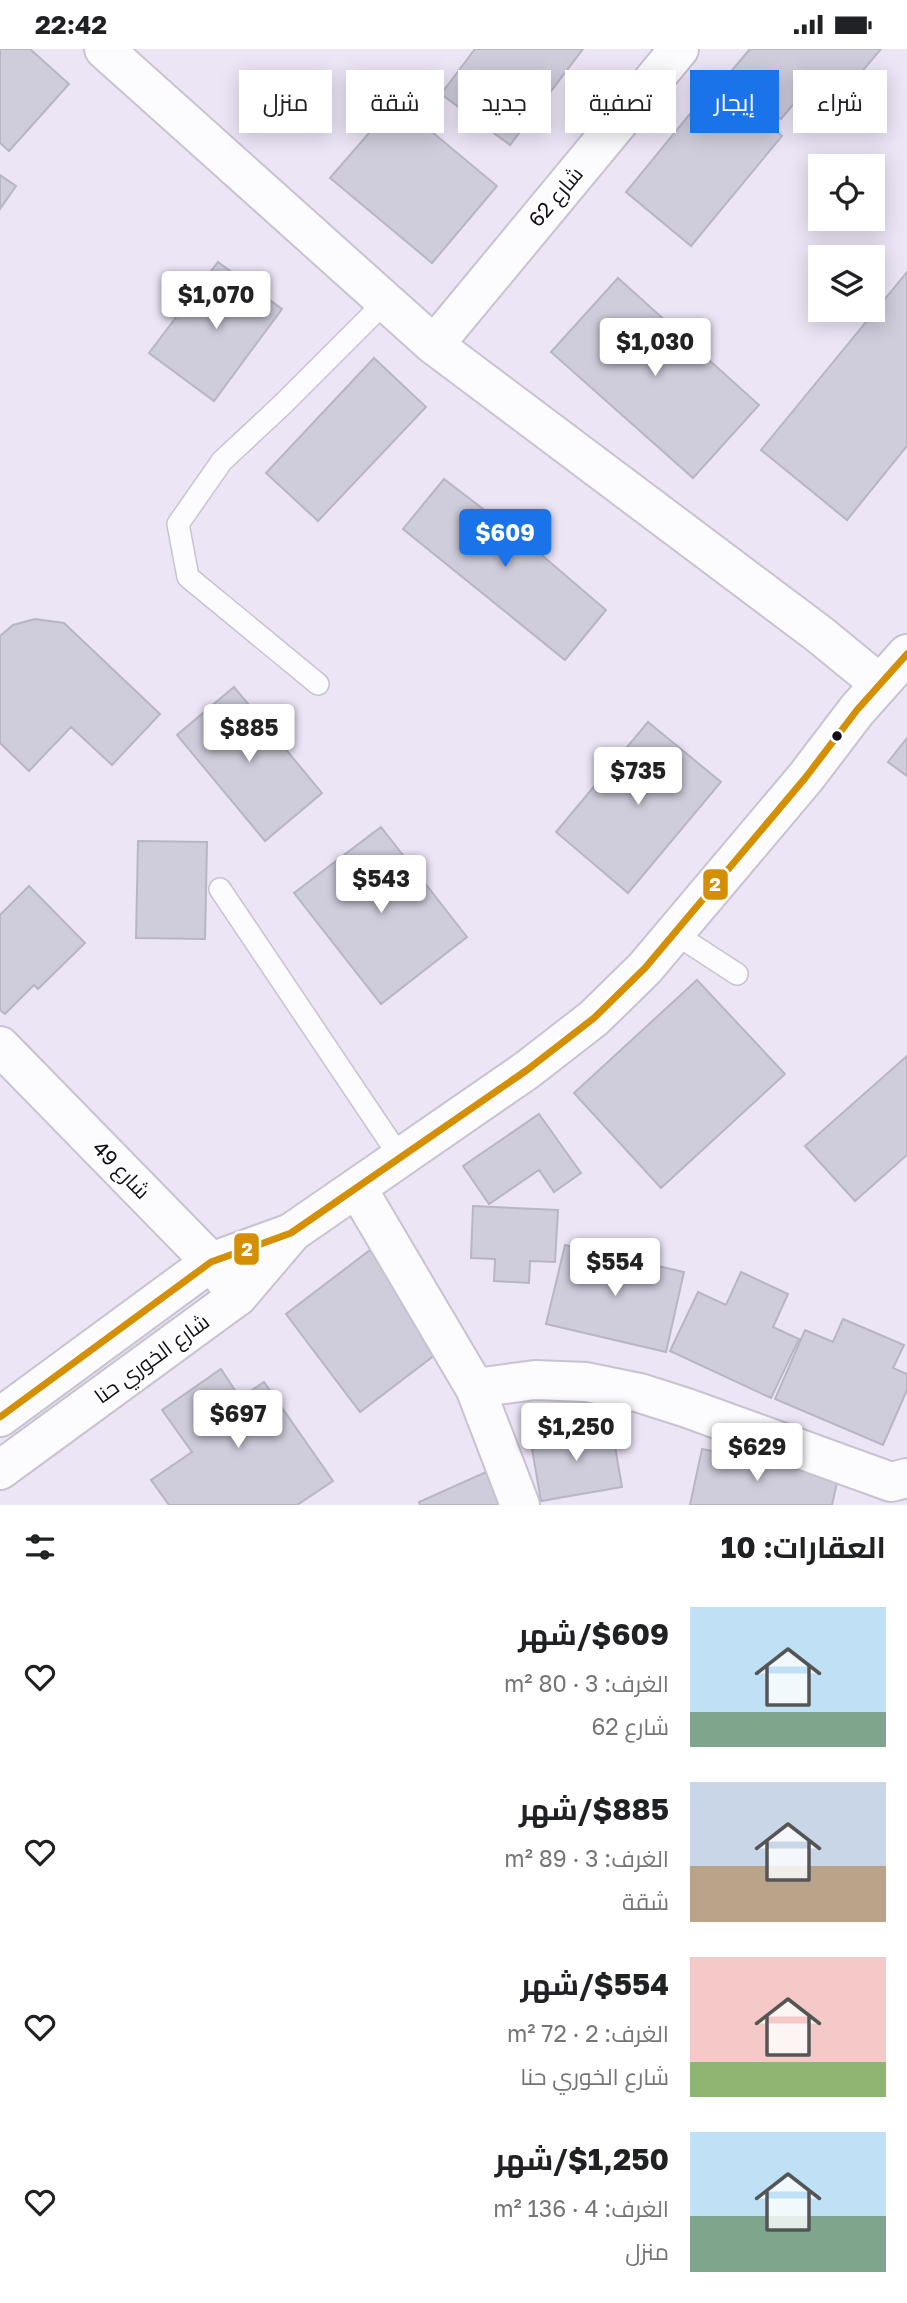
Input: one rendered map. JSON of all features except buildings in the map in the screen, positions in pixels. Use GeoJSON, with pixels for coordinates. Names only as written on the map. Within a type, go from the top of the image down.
{"type":"FeatureCollection","features":[{"type":"Feature","properties":{"kind":"street"},"geometry":{"type":"LineString","coordinates":[[104,49],[433,345],[808,626],[880,684]]}},
{"type":"Feature","properties":{"kind":"street","name":"شارع 62"},"geometry":{"type":"LineString","coordinates":[[433,345],[679,49]]}},
{"type":"Feature","properties":{"kind":"street","name":"شارع الخوري حنا"},"geometry":{"type":"LineString","coordinates":[[0,1417],[211,1262],[291,1233],[527,1070],[594,1018],[645,968],[806,777],[857,710],[907,654]]}},
{"type":"Feature","properties":{"kind":"street","name":"شارع 49"},"geometry":{"type":"LineString","coordinates":[[0,1046],[211,1262],[238,1296]]}},
{"type":"Feature","properties":{"kind":"street"},"geometry":{"type":"LineString","coordinates":[[357,1188],[475,1388],[520,1505]]}},
{"type":"Feature","properties":{"kind":"street","name":"شارع الخوري حنا"},"geometry":{"type":"LineString","coordinates":[[0,1470],[238,1296],[291,1233]]}},
{"type":"Feature","properties":{"kind":"street"},"geometry":{"type":"LineString","coordinates":[[475,1388],[535,1380],[586,1383],[640,1394],[687,1408],[895,1488]]}},
{"type":"Feature","properties":{"kind":"lane"},"geometry":{"type":"LineString","coordinates":[[317,684],[188,577],[178,524],[222,461],[385,302]]}},
{"type":"Feature","properties":{"kind":"lane"},"geometry":{"type":"LineString","coordinates":[[220,889],[400,1157]]}},
{"type":"Feature","properties":{"kind":"lane"},"geometry":{"type":"LineString","coordinates":[[674,933],[737,974]]}},
{"type":"Feature","properties":{"kind":"transit line","name":"2"},"geometry":{"type":"LineString","coordinates":[[0,1417],[211,1262],[291,1233],[527,1070],[594,1018],[645,968],[806,777],[857,710],[907,654]]}}]}
